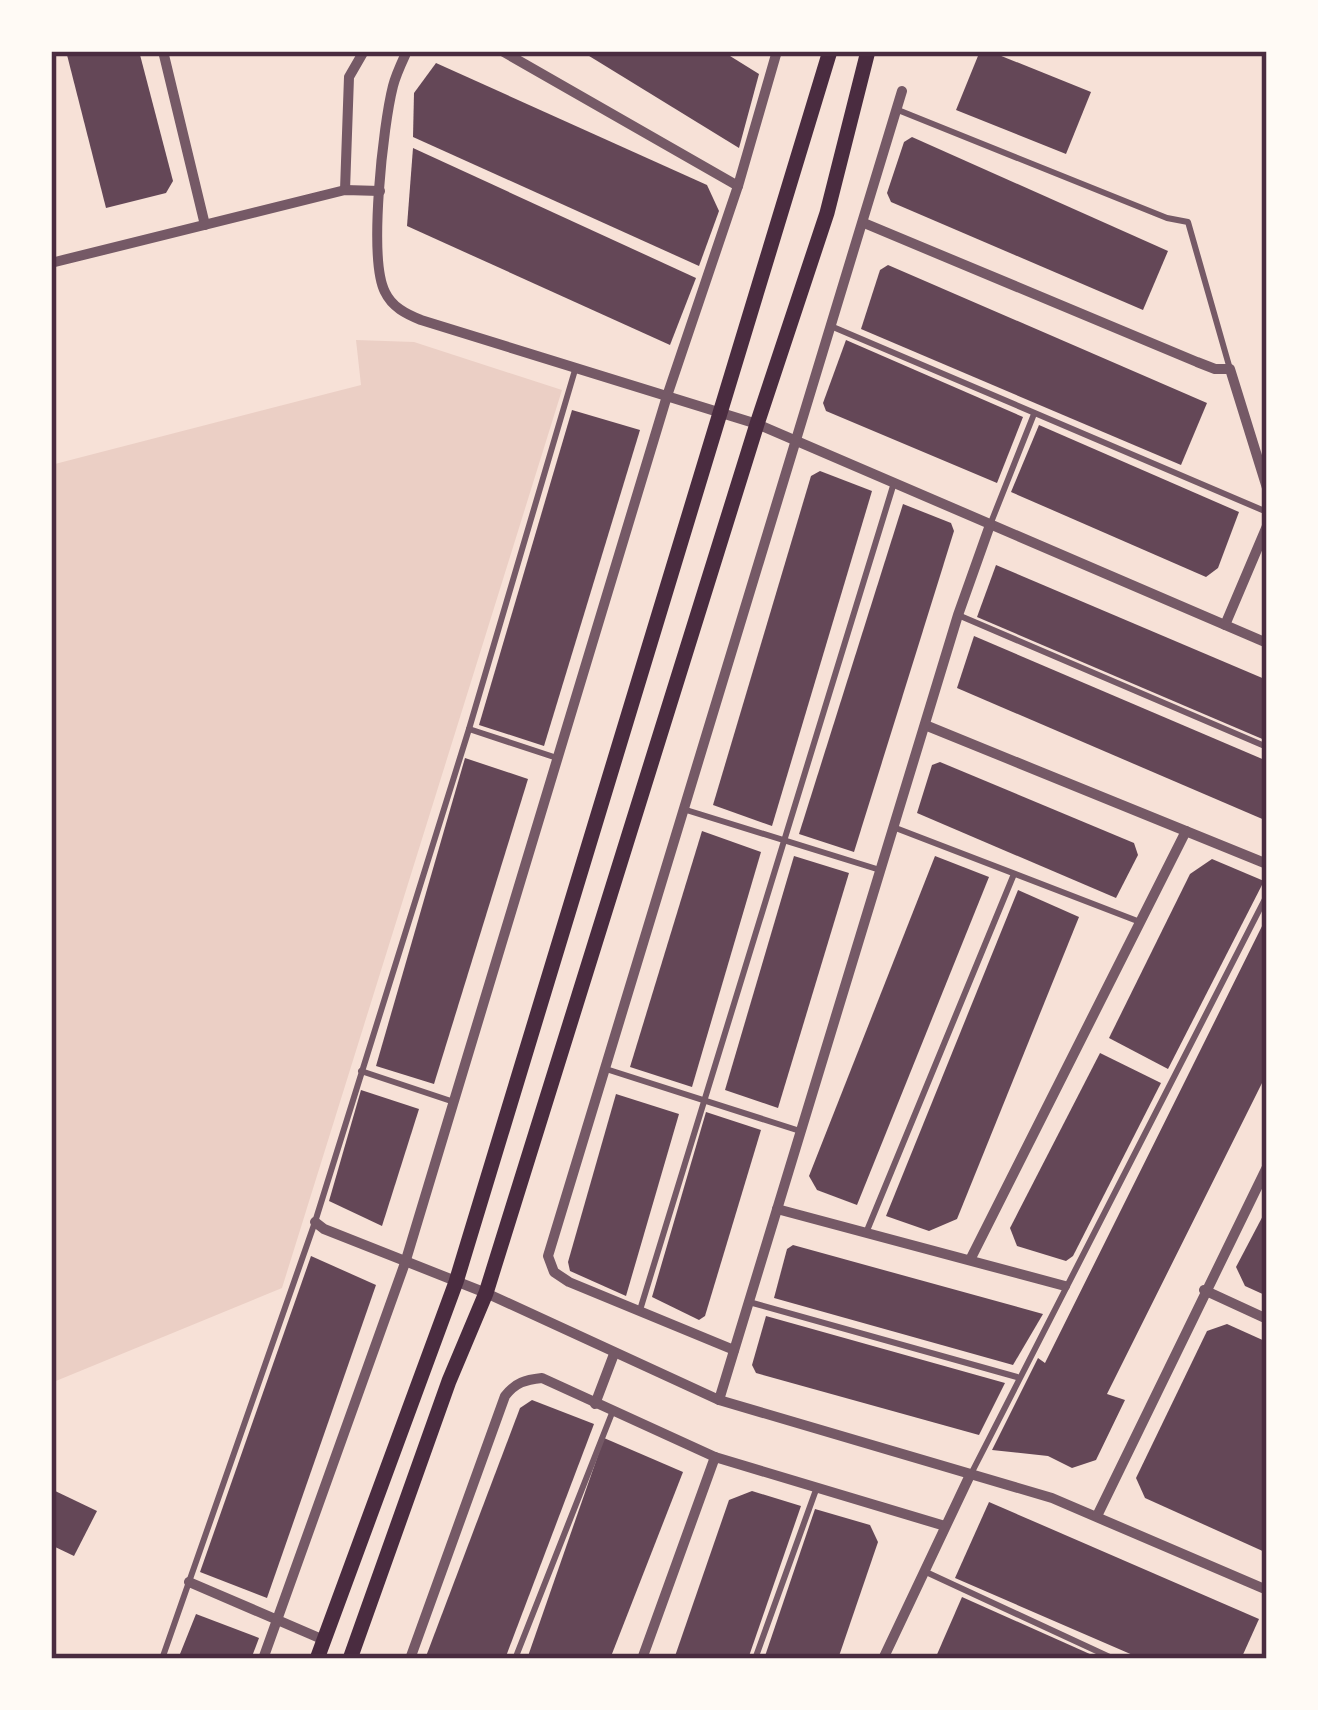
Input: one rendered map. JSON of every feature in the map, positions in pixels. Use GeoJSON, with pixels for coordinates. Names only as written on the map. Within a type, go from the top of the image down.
{"type":"FeatureCollection","features":[{"type":"Feature","properties":{"kind":"main road"},"geometry":{"type":"LineString","coordinates":[[317,1659],[456,1282],[830,51]]}},
{"type":"Feature","properties":{"kind":"main road"},"geometry":{"type":"LineString","coordinates":[[350,1659],[449,1381],[486,1293],[827,213],[868,51]]}},
{"type":"Feature","properties":{"kind":"street"},"geometry":{"type":"LineString","coordinates":[[163,51],[205,225]]}},
{"type":"Feature","properties":{"kind":"street"},"geometry":{"type":"LineString","coordinates":[[345,190],[349,76],[364,51]]}},
{"type":"Feature","properties":{"kind":"street"},"geometry":{"type":"LineString","coordinates":[[407,51],[393,84],[380,191],[378,274],[386,296],[400,310],[799,440],[1267,643]]}},
{"type":"Feature","properties":{"kind":"street"},"geometry":{"type":"LineString","coordinates":[[502,51],[738,186]]}},
{"type":"Feature","properties":{"kind":"street"},"geometry":{"type":"LineString","coordinates":[[263,1659],[405,1262],[667,396],[738,186],[777,51]]}},
{"type":"Feature","properties":{"kind":"street"},"geometry":{"type":"LineString","coordinates":[[734,1351],[569,1282],[554,1271],[548,1256],[902,91]]}},
{"type":"Feature","properties":{"kind":"street"},"geometry":{"type":"LineString","coordinates":[[51,263],[345,190],[380,191]]}},
{"type":"Feature","properties":{"kind":"street"},"geometry":{"type":"LineString","coordinates":[[864,223],[1197,362],[1230,369],[1267,488]]}},
{"type":"Feature","properties":{"kind":"street"},"geometry":{"type":"LineString","coordinates":[[719,1400],[958,615],[990,525]]}},
{"type":"Feature","properties":{"kind":"street"},"geometry":{"type":"LineString","coordinates":[[1225,626],[1267,526]]}},
{"type":"Feature","properties":{"kind":"street"},"geometry":{"type":"LineString","coordinates":[[925,724],[1267,864]]}},
{"type":"Feature","properties":{"kind":"street"},"geometry":{"type":"LineString","coordinates":[[970,1260],[1186,831]]}},
{"type":"Feature","properties":{"kind":"street"},"geometry":{"type":"LineString","coordinates":[[1097,1516],[1267,1167]]}},
{"type":"Feature","properties":{"kind":"street"},"geometry":{"type":"LineString","coordinates":[[777,1209],[1064,1286]]}},
{"type":"Feature","properties":{"kind":"street"},"geometry":{"type":"LineString","coordinates":[[315,1222],[486,1293],[719,1400],[1097,1516],[1267,1590]]}},
{"type":"Feature","properties":{"kind":"street"},"geometry":{"type":"LineString","coordinates":[[1204,1290],[1267,1319]]}},
{"type":"Feature","properties":{"kind":"street"},"geometry":{"type":"LineString","coordinates":[[595,1404],[614,1354]]}},
{"type":"Feature","properties":{"kind":"street"},"geometry":{"type":"LineString","coordinates":[[410,1659],[505,1396],[513,1385],[542,1378],[715,1457],[945,1526]]}},
{"type":"Feature","properties":{"kind":"street"},"geometry":{"type":"LineString","coordinates":[[642,1659],[715,1457]]}},
{"type":"Feature","properties":{"kind":"street"},"geometry":{"type":"LineString","coordinates":[[883,1659],[970,1475]]}},
{"type":"Feature","properties":{"kind":"street"},"geometry":{"type":"LineString","coordinates":[[189,1582],[325,1640]]}},
{"type":"Feature","properties":{"kind":"lane"},"geometry":{"type":"LineString","coordinates":[[897,110],[1167,218],[1189,222],[1230,369]]}},
{"type":"Feature","properties":{"kind":"lane"},"geometry":{"type":"LineString","coordinates":[[833,327],[1267,512]]}},
{"type":"Feature","properties":{"kind":"lane"},"geometry":{"type":"LineString","coordinates":[[162,1659],[315,1222],[576,367]]}},
{"type":"Feature","properties":{"kind":"lane"},"geometry":{"type":"LineString","coordinates":[[990,525],[1034,415]]}},
{"type":"Feature","properties":{"kind":"lane"},"geometry":{"type":"LineString","coordinates":[[640,1311],[895,482]]}},
{"type":"Feature","properties":{"kind":"lane"},"geometry":{"type":"LineString","coordinates":[[958,615],[1267,747]]}},
{"type":"Feature","properties":{"kind":"lane"},"geometry":{"type":"LineString","coordinates":[[469,729],[557,758]]}},
{"type":"Feature","properties":{"kind":"lane"},"geometry":{"type":"LineString","coordinates":[[683,809],[880,870]]}},
{"type":"Feature","properties":{"kind":"lane"},"geometry":{"type":"LineString","coordinates":[[893,827],[1140,922]]}},
{"type":"Feature","properties":{"kind":"lane"},"geometry":{"type":"LineString","coordinates":[[866,1233],[1014,874]]}},
{"type":"Feature","properties":{"kind":"lane"},"geometry":{"type":"LineString","coordinates":[[970,1475],[1267,895]]}},
{"type":"Feature","properties":{"kind":"lane"},"geometry":{"type":"LineString","coordinates":[[606,1069],[800,1131]]}},
{"type":"Feature","properties":{"kind":"lane"},"geometry":{"type":"LineString","coordinates":[[361,1071],[454,1102]]}},
{"type":"Feature","properties":{"kind":"lane"},"geometry":{"type":"LineString","coordinates":[[748,1302],[1017,1377]]}},
{"type":"Feature","properties":{"kind":"lane"},"geometry":{"type":"LineString","coordinates":[[515,1659],[612,1413]]}},
{"type":"Feature","properties":{"kind":"lane"},"geometry":{"type":"LineString","coordinates":[[755,1659],[817,1487]]}},
{"type":"Feature","properties":{"kind":"lane"},"geometry":{"type":"LineString","coordinates":[[925,1571],[1114,1659]]}},
{"type":"Feature","properties":{"kind":"shaded area"},"geometry":{"type":"Polygon","coordinates":[[[356,340],[414,342],[562,390],[282,1288],[51,1383],[51,465],[361,385],[356,340]]]}},
{"type":"Feature","properties":{"kind":"building"},"geometry":{"type":"Polygon","coordinates":[[[66,51],[139,51],[173,181],[166,193],[106,208],[66,51]]]}},
{"type":"Feature","properties":{"kind":"building"},"geometry":{"type":"Polygon","coordinates":[[[581,51],[722,51],[759,74],[739,148],[581,51]]]}},
{"type":"Feature","properties":{"kind":"building"},"geometry":{"type":"Polygon","coordinates":[[[980,51],[1091,92],[1066,154],[956,110],[980,51]]]}},
{"type":"Feature","properties":{"kind":"building"},"geometry":{"type":"Polygon","coordinates":[[[436,63],[707,185],[719,211],[699,266],[413,137],[414,93],[436,63]]]}},
{"type":"Feature","properties":{"kind":"building"},"geometry":{"type":"Polygon","coordinates":[[[912,137],[1168,251],[1143,310],[891,202],[887,193],[904,142],[912,137]]]}},
{"type":"Feature","properties":{"kind":"building"},"geometry":{"type":"Polygon","coordinates":[[[413,148],[696,278],[670,345],[407,226],[413,148]]]}},
{"type":"Feature","properties":{"kind":"building"},"geometry":{"type":"Polygon","coordinates":[[[888,265],[1207,403],[1181,465],[861,329],[880,270],[888,265]]]}},
{"type":"Feature","properties":{"kind":"building"},"geometry":{"type":"Polygon","coordinates":[[[846,340],[1023,417],[997,483],[826,411],[823,403],[846,340]]]}},
{"type":"Feature","properties":{"kind":"building"},"geometry":{"type":"Polygon","coordinates":[[[572,410],[640,430],[544,746],[479,725],[572,410]]]}},
{"type":"Feature","properties":{"kind":"building"},"geometry":{"type":"Polygon","coordinates":[[[1039,425],[1239,512],[1218,568],[1206,577],[1011,492],[1039,425]]]}},
{"type":"Feature","properties":{"kind":"building"},"geometry":{"type":"Polygon","coordinates":[[[820,471],[872,491],[772,826],[713,805],[811,476],[820,471]]]}},
{"type":"Feature","properties":{"kind":"building"},"geometry":{"type":"Polygon","coordinates":[[[903,504],[951,523],[954,531],[854,852],[799,834],[903,504]]]}},
{"type":"Feature","properties":{"kind":"building"},"geometry":{"type":"Polygon","coordinates":[[[996,565],[1267,680],[1267,741],[977,617],[996,565]]]}},
{"type":"Feature","properties":{"kind":"building"},"geometry":{"type":"Polygon","coordinates":[[[974,636],[1267,761],[1267,821],[957,688],[974,636]]]}},
{"type":"Feature","properties":{"kind":"building"},"geometry":{"type":"Polygon","coordinates":[[[465,758],[528,779],[434,1084],[376,1066],[465,758]]]}},
{"type":"Feature","properties":{"kind":"building"},"geometry":{"type":"Polygon","coordinates":[[[940,762],[1134,843],[1138,855],[1116,898],[917,813],[932,765],[940,762]]]}},
{"type":"Feature","properties":{"kind":"building"},"geometry":{"type":"Polygon","coordinates":[[[702,831],[761,852],[692,1087],[630,1067],[702,831]]]}},
{"type":"Feature","properties":{"kind":"building"},"geometry":{"type":"Polygon","coordinates":[[[794,856],[849,873],[778,1108],[725,1090],[794,856]]]}},
{"type":"Feature","properties":{"kind":"building"},"geometry":{"type":"Polygon","coordinates":[[[935,856],[989,877],[857,1205],[817,1190],[809,1176],[935,856]]]}},
{"type":"Feature","properties":{"kind":"building"},"geometry":{"type":"Polygon","coordinates":[[[1212,859],[1264,881],[1168,1069],[1109,1038],[1190,874],[1212,859]]]}},
{"type":"Feature","properties":{"kind":"building"},"geometry":{"type":"Polygon","coordinates":[[[1018,890],[1079,917],[957,1219],[929,1231],[886,1216],[1018,890]]]}},
{"type":"Feature","properties":{"kind":"building"},"geometry":{"type":"Polygon","coordinates":[[[1267,916],[1267,1073],[1107,1394],[1125,1400],[1096,1460],[1072,1468],[1048,1456],[992,1450],[1038,1358],[1045,1363],[1267,916]]]}},
{"type":"Feature","properties":{"kind":"building"},"geometry":{"type":"Polygon","coordinates":[[[1100,1053],[1161,1083],[1073,1256],[1066,1261],[1017,1246],[1010,1228],[1100,1053]]]}},
{"type":"Feature","properties":{"kind":"building"},"geometry":{"type":"Polygon","coordinates":[[[361,1090],[419,1109],[382,1226],[329,1201],[361,1090]]]}},
{"type":"Feature","properties":{"kind":"building"},"geometry":{"type":"Polygon","coordinates":[[[616,1094],[679,1114],[626,1296],[570,1271],[568,1262],[616,1094]]]}},
{"type":"Feature","properties":{"kind":"building"},"geometry":{"type":"Polygon","coordinates":[[[706,1112],[761,1130],[705,1316],[699,1320],[652,1297],[706,1112]]]}},
{"type":"Feature","properties":{"kind":"building"},"geometry":{"type":"Polygon","coordinates":[[[1267,1208],[1267,1296],[1245,1286],[1236,1267],[1267,1208]]]}},
{"type":"Feature","properties":{"kind":"building"},"geometry":{"type":"Polygon","coordinates":[[[793,1245],[1043,1314],[1013,1365],[774,1298],[787,1249],[793,1245]]]}},
{"type":"Feature","properties":{"kind":"building"},"geometry":{"type":"Polygon","coordinates":[[[311,1256],[376,1285],[267,1598],[200,1572],[311,1256]]]}},
{"type":"Feature","properties":{"kind":"building"},"geometry":{"type":"Polygon","coordinates":[[[766,1316],[1005,1383],[979,1435],[756,1373],[752,1365],[766,1316]]]}},
{"type":"Feature","properties":{"kind":"building"},"geometry":{"type":"Polygon","coordinates":[[[1227,1324],[1267,1342],[1267,1553],[1145,1498],[1136,1478],[1207,1331],[1227,1324]]]}},
{"type":"Feature","properties":{"kind":"building"},"geometry":{"type":"Polygon","coordinates":[[[532,1400],[594,1424],[505,1659],[425,1659],[520,1408],[532,1400]]]}},
{"type":"Feature","properties":{"kind":"building"},"geometry":{"type":"Polygon","coordinates":[[[604,1438],[683,1472],[610,1659],[527,1659],[604,1438]]]}},
{"type":"Feature","properties":{"kind":"building"},"geometry":{"type":"Polygon","coordinates":[[[51,1489],[97,1511],[74,1556],[51,1545],[51,1489]]]}},
{"type":"Feature","properties":{"kind":"building"},"geometry":{"type":"Polygon","coordinates":[[[752,1491],[801,1506],[748,1659],[674,1659],[729,1500],[752,1491]]]}},
{"type":"Feature","properties":{"kind":"building"},"geometry":{"type":"Polygon","coordinates":[[[989,1502],[1259,1619],[1241,1659],[1142,1659],[955,1578],[989,1502]]]}},
{"type":"Feature","properties":{"kind":"building"},"geometry":{"type":"Polygon","coordinates":[[[815,1509],[870,1525],[878,1542],[838,1659],[764,1659],[815,1509]]]}},
{"type":"Feature","properties":{"kind":"building"},"geometry":{"type":"Polygon","coordinates":[[[962,1597],[1101,1659],[935,1659],[962,1597]]]}},
{"type":"Feature","properties":{"kind":"building"},"geometry":{"type":"Polygon","coordinates":[[[196,1614],[259,1638],[251,1659],[178,1659],[196,1614]]]}}]}
